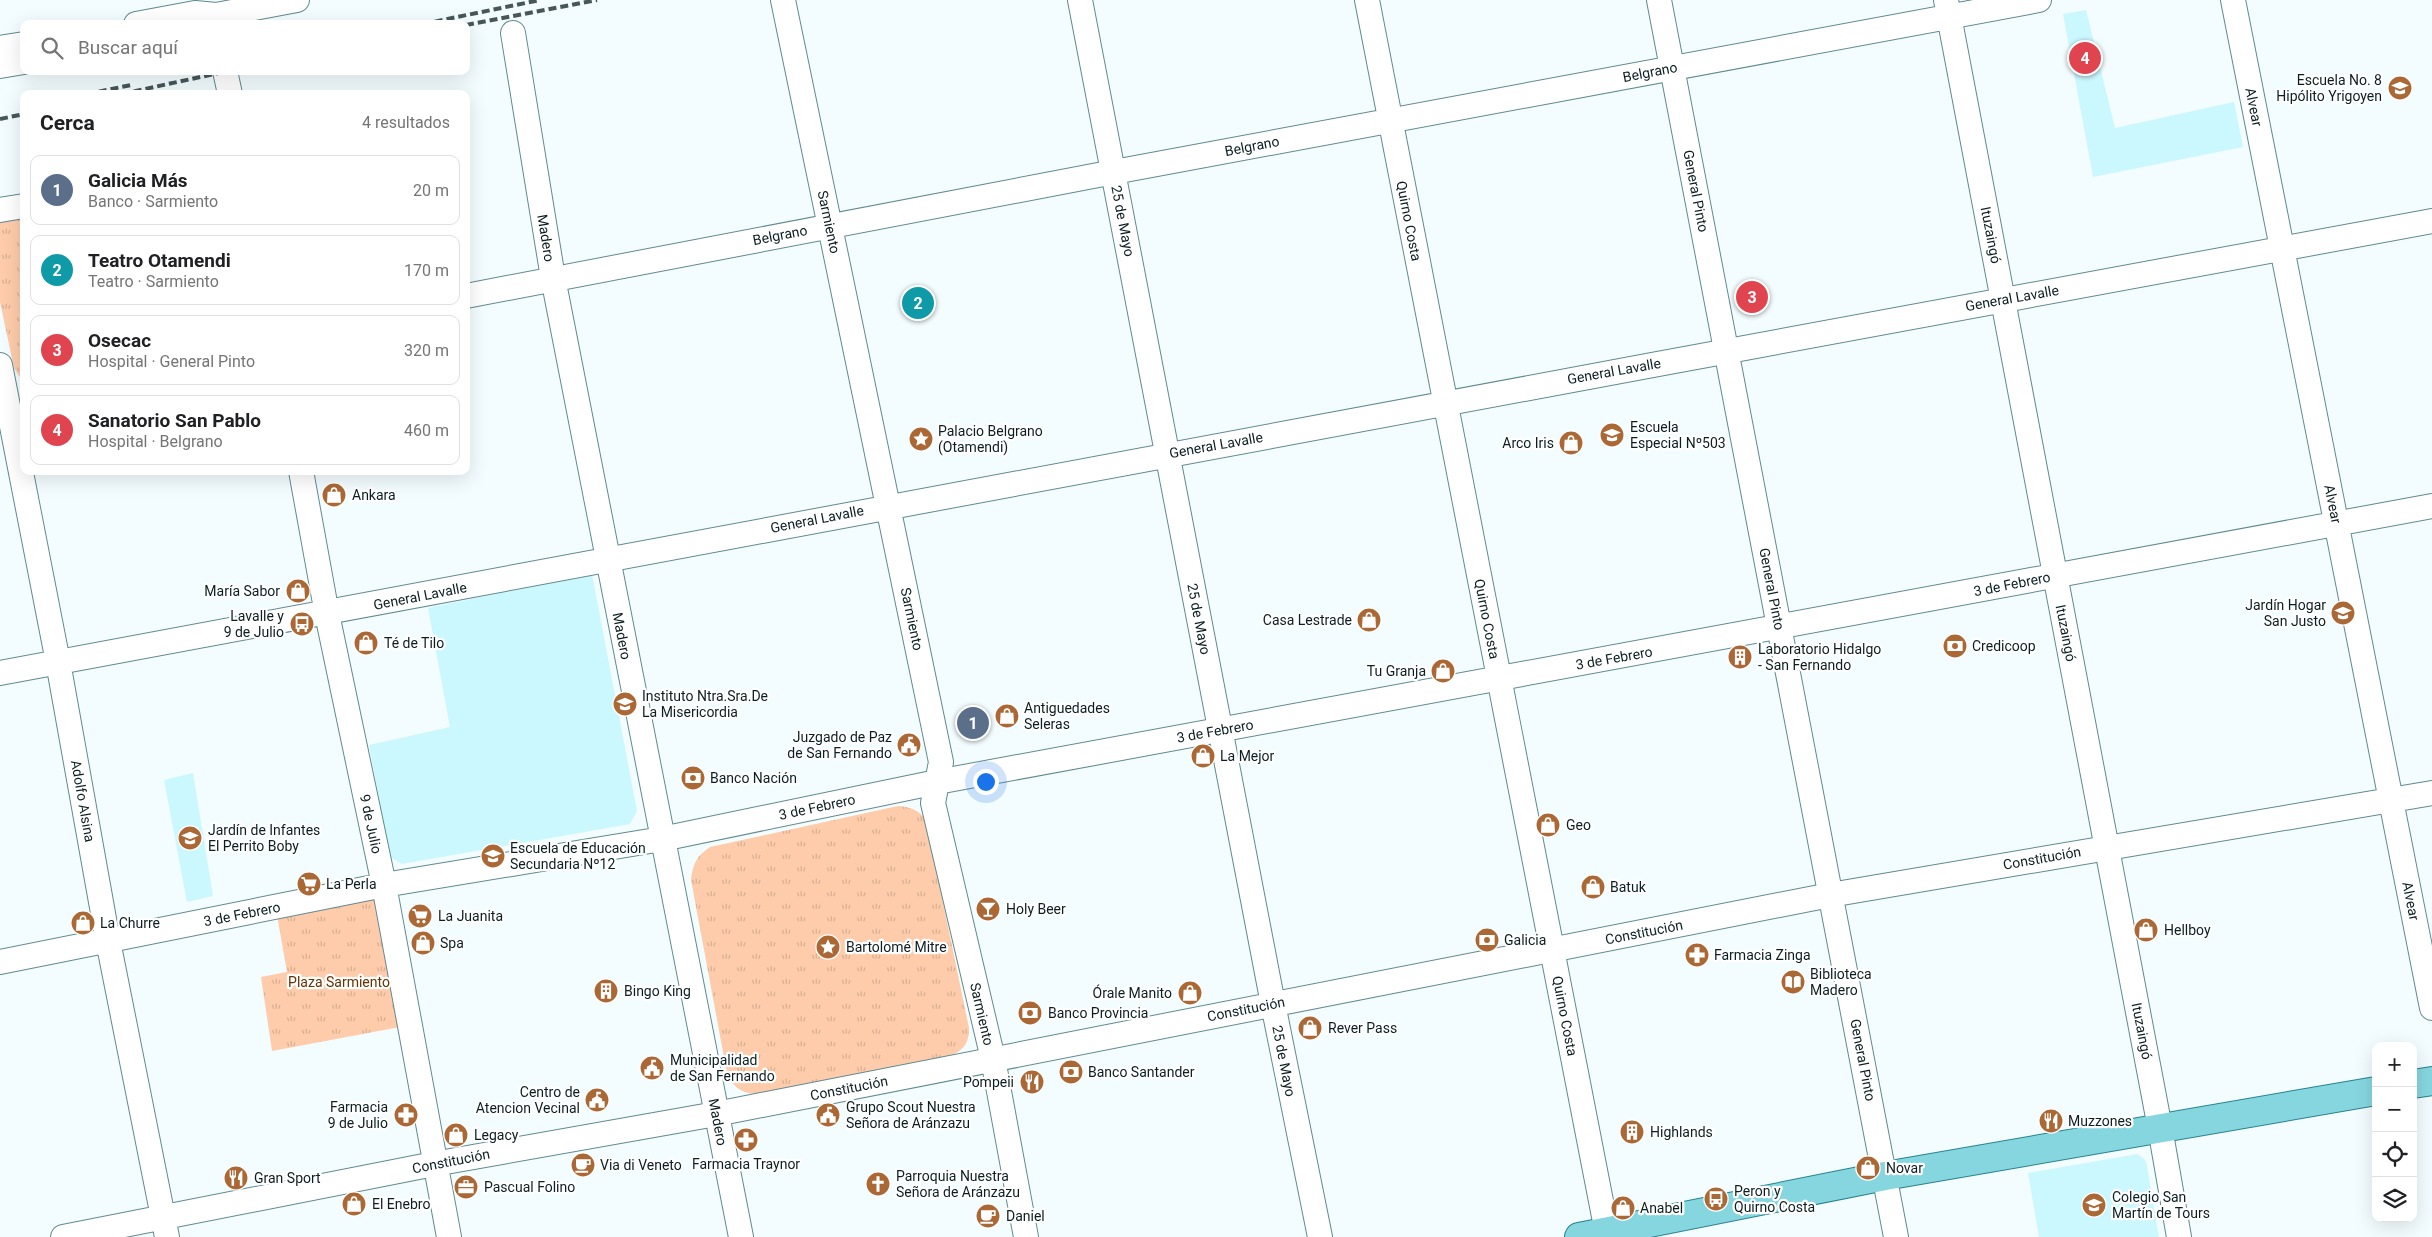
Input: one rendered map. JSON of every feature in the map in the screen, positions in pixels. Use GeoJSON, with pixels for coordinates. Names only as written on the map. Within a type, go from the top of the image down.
{"type":"FeatureCollection","features":[{"type":"Feature","properties":{"kind":"main road"},"geometry":{"type":"LineString","coordinates":[[2417,1083],[2432,1081]]}},
{"type":"Feature","properties":{"kind":"main road"},"geometry":{"type":"LineString","coordinates":[[1579,1237],[1607,1234],[1885,1176],[2372,1092]]}},
{"type":"Feature","properties":{"kind":"street"},"geometry":{"type":"LineString","coordinates":[[157,20],[195,13],[213,16],[297,0]]}},
{"type":"Feature","properties":{"kind":"street","name":"Sarmiento"},"geometry":{"type":"LineString","coordinates":[[783,0],[941,762],[933,803],[992,1059],[1026,1237]]}},
{"type":"Feature","properties":{"kind":"street","name":"25 de Mayo"},"geometry":{"type":"LineString","coordinates":[[1080,0],[1273,1004],[1320,1237]]}},
{"type":"Feature","properties":{"kind":"street","name":"Quirno Costa"},"geometry":{"type":"LineString","coordinates":[[1366,0],[1607,1234]]}},
{"type":"Feature","properties":{"kind":"street","name":"General Pinto"},"geometry":{"type":"LineString","coordinates":[[1660,0],[1896,1237]]}},
{"type":"Feature","properties":{"kind":"street","name":"Belgrano"},"geometry":{"type":"LineString","coordinates":[[470,295],[1672,68],[1948,8],[2038,0]]}},
{"type":"Feature","properties":{"kind":"street","name":"Alvear"},"geometry":{"type":"LineString","coordinates":[[2232,0],[2432,1008]]}},
{"type":"Feature","properties":{"kind":"street","name":"Ituzaingó"},"geometry":{"type":"LineString","coordinates":[[1948,8],[2179,1237]]}},
{"type":"Feature","properties":{"kind":"street","name":"Madero"},"geometry":{"type":"LineString","coordinates":[[513,33],[553,278],[741,1237]]}},
{"type":"Feature","properties":{"kind":"street"},"geometry":{"type":"LineString","coordinates":[[0,48],[20,45]]}},
{"type":"Feature","properties":{"kind":"street"},"geometry":{"type":"LineString","coordinates":[[0,66],[20,63]]}},
{"type":"Feature","properties":{"kind":"street"},"geometry":{"type":"LineString","coordinates":[[226,75],[229,90]]}},
{"type":"Feature","properties":{"kind":"street"},"geometry":{"type":"LineString","coordinates":[[0,210],[20,207]]}},
{"type":"Feature","properties":{"kind":"street","name":"General Lavalle"},"geometry":{"type":"LineString","coordinates":[[0,673],[327,614],[607,559],[1445,402],[2432,222]]}},
{"type":"Feature","properties":{"kind":"street","name":"Adolfo Alsina"},"geometry":{"type":"LineString","coordinates":[[7,380],[20,452]]}},
{"type":"Feature","properties":{"kind":"street","name":"Adolfo Alsina"},"geometry":{"type":"LineString","coordinates":[[24,475],[108,941],[165,1228]]}},
{"type":"Feature","properties":{"kind":"street","name":"9 de Julio"},"geometry":{"type":"LineString","coordinates":[[302,475],[327,614],[384,885],[449,1237]]}},
{"type":"Feature","properties":{"kind":"street","name":"3 de Febrero"},"geometry":{"type":"LineString","coordinates":[[0,962],[384,885],[662,839],[937,782],[2432,506]]}},
{"type":"Feature","properties":{"kind":"street","name":"Constitución"},"geometry":{"type":"LineString","coordinates":[[63,1237],[165,1228],[434,1164],[716,1114],[1830,895],[2432,793]]}},
{"type":"Feature","properties":{"kind":"shaded area"},"geometry":{"type":"Polygon","coordinates":[[[2086,10],[2115,128],[2234,102],[2243,147],[2093,177],[2063,14],[2086,10]]]}},
{"type":"Feature","properties":{"kind":"shaded area"},"geometry":{"type":"Polygon","coordinates":[[[592,574],[637,811],[630,824],[402,864],[390,857],[369,745],[450,727],[428,608],[592,574]]]}},
{"type":"Feature","properties":{"kind":"shaded area","name":"Jardín de Infantes El Perrito Boby"},"geometry":{"type":"Polygon","coordinates":[[[193,773],[213,896],[187,902],[164,780],[193,773]]]}},
{"type":"Feature","properties":{"kind":"shaded area","name":"Colegio San Martín de Tours"},"geometry":{"type":"Polygon","coordinates":[[[2138,1154],[2146,1161],[2159,1237],[2039,1237],[2028,1173],[2138,1154]]]}},
{"type":"Feature","properties":{"kind":"green space"},"geometry":{"type":"Polygon","coordinates":[[[20,218],[20,376],[14,368],[0,302],[0,222],[20,218]]]}},
{"type":"Feature","properties":{"kind":"green space"},"geometry":{"type":"Polygon","coordinates":[[[898,806],[914,810],[926,820],[969,1028],[967,1042],[959,1051],[950,1056],[759,1094],[742,1091],[731,1080],[726,1068],[691,880],[696,860],[710,847],[898,806]]]}},
{"type":"Feature","properties":{"kind":"green space","name":"Plaza Sarmiento"},"geometry":{"type":"Polygon","coordinates":[[[370,897],[375,900],[400,1027],[272,1051],[261,977],[287,972],[277,915],[370,897]]]}},
{"type":"Feature","properties":{"kind":"railway"},"geometry":{"type":"LineString","coordinates":[[442,20],[540,0]]}},
{"type":"Feature","properties":{"kind":"railway"},"geometry":{"type":"LineString","coordinates":[[470,24],[597,0]]}},
{"type":"Feature","properties":{"kind":"railway"},"geometry":{"type":"LineString","coordinates":[[140,90],[210,75]]}},
{"type":"Feature","properties":{"kind":"railway"},"geometry":{"type":"LineString","coordinates":[[107,90],[131,85]]}},
{"type":"Feature","properties":{"kind":"railway"},"geometry":{"type":"LineString","coordinates":[[0,119],[20,115]]}},
{"type":"Feature","properties":{"kind":"place","name":"Sanatorio San Pablo"},"geometry":{"type":"Point","coordinates":[2085,58]}},
{"type":"Feature","properties":{"kind":"place","name":"Escuela No. 8 Hipólito Yrigoyen"},"geometry":{"type":"Point","coordinates":[2400,88]}},
{"type":"Feature","properties":{"kind":"place","name":"Osecac"},"geometry":{"type":"Point","coordinates":[1752,297]}},
{"type":"Feature","properties":{"kind":"place","name":"Teatro Otamendi"},"geometry":{"type":"Point","coordinates":[918,303]}},
{"type":"Feature","properties":{"kind":"place","name":"Escuela Especial Nº503"},"geometry":{"type":"Point","coordinates":[1612,435]}},
{"type":"Feature","properties":{"kind":"place","name":"Palacio Belgrano (Otamendi)"},"geometry":{"type":"Point","coordinates":[921,439]}},
{"type":"Feature","properties":{"kind":"place","name":"Arco Iris"},"geometry":{"type":"Point","coordinates":[1571,443]}},
{"type":"Feature","properties":{"kind":"place","name":"Ankara"},"geometry":{"type":"Point","coordinates":[334,495]}},
{"type":"Feature","properties":{"kind":"place","name":"María Sabor"},"geometry":{"type":"Point","coordinates":[298,591]}},
{"type":"Feature","properties":{"kind":"place","name":"Jardín Hogar San Justo"},"geometry":{"type":"Point","coordinates":[2343,613]}},
{"type":"Feature","properties":{"kind":"place","name":"Casa Lestrade"},"geometry":{"type":"Point","coordinates":[1369,620]}},
{"type":"Feature","properties":{"kind":"place","name":"Lavalle y 9 de Julio"},"geometry":{"type":"Point","coordinates":[302,624]}},
{"type":"Feature","properties":{"kind":"place","name":"Té de Tilo"},"geometry":{"type":"Point","coordinates":[366,643]}},
{"type":"Feature","properties":{"kind":"place","name":"Credicoop"},"geometry":{"type":"Point","coordinates":[1955,646]}},
{"type":"Feature","properties":{"kind":"place","name":"Laboratorio Hidalgo - San Fernando"},"geometry":{"type":"Point","coordinates":[1740,657]}},
{"type":"Feature","properties":{"kind":"place","name":"Tu Granja"},"geometry":{"type":"Point","coordinates":[1443,671]}},
{"type":"Feature","properties":{"kind":"place","name":"Instituto Ntra.Sra.De La Misericordia"},"geometry":{"type":"Point","coordinates":[625,704]}},
{"type":"Feature","properties":{"kind":"place","name":"Antiguedades Seleras"},"geometry":{"type":"Point","coordinates":[1007,716]}},
{"type":"Feature","properties":{"kind":"place","name":"Galicia Más"},"geometry":{"type":"Point","coordinates":[973,723]}},
{"type":"Feature","properties":{"kind":"place","name":"Juzgado de Paz de San Fernando"},"geometry":{"type":"Point","coordinates":[909,745]}},
{"type":"Feature","properties":{"kind":"place","name":"La Mejor"},"geometry":{"type":"Point","coordinates":[1203,756]}},
{"type":"Feature","properties":{"kind":"place","name":"Banco Nación"},"geometry":{"type":"Point","coordinates":[693,778]}},
{"type":"Feature","properties":{"kind":"place","name":"Geo"},"geometry":{"type":"Point","coordinates":[1548,825]}},
{"type":"Feature","properties":{"kind":"place","name":"Jardín de Infantes El Perrito Boby"},"geometry":{"type":"Point","coordinates":[190,838]}},
{"type":"Feature","properties":{"kind":"place","name":"Escuela de Educación Secundaria Nº12"},"geometry":{"type":"Point","coordinates":[493,856]}},
{"type":"Feature","properties":{"kind":"place","name":"La Perla"},"geometry":{"type":"Point","coordinates":[309,884]}},
{"type":"Feature","properties":{"kind":"place","name":"Batuk"},"geometry":{"type":"Point","coordinates":[1593,887]}},
{"type":"Feature","properties":{"kind":"place","name":"Holy Beer"},"geometry":{"type":"Point","coordinates":[988,909]}},
{"type":"Feature","properties":{"kind":"place","name":"La Juanita"},"geometry":{"type":"Point","coordinates":[420,916]}},
{"type":"Feature","properties":{"kind":"place","name":"La Churre"},"geometry":{"type":"Point","coordinates":[83,923]}},
{"type":"Feature","properties":{"kind":"place","name":"Hellboy"},"geometry":{"type":"Point","coordinates":[2146,930]}},
{"type":"Feature","properties":{"kind":"place","name":"Galicia"},"geometry":{"type":"Point","coordinates":[1487,940]}},
{"type":"Feature","properties":{"kind":"place","name":"Spa"},"geometry":{"type":"Point","coordinates":[423,943]}},
{"type":"Feature","properties":{"kind":"place","name":"Bartolomé Mitre"},"geometry":{"type":"Point","coordinates":[828,947]}},
{"type":"Feature","properties":{"kind":"place","name":"Farmacia Zinga"},"geometry":{"type":"Point","coordinates":[1697,955]}},
{"type":"Feature","properties":{"kind":"place","name":"Biblioteca Madero"},"geometry":{"type":"Point","coordinates":[1793,982]}},
{"type":"Feature","properties":{"kind":"place","name":"Bingo King"},"geometry":{"type":"Point","coordinates":[606,991]}},
{"type":"Feature","properties":{"kind":"place","name":"Órale Manito"},"geometry":{"type":"Point","coordinates":[1190,993]}},
{"type":"Feature","properties":{"kind":"place","name":"Banco Provincia"},"geometry":{"type":"Point","coordinates":[1030,1013]}},
{"type":"Feature","properties":{"kind":"place","name":"Rever Pass"},"geometry":{"type":"Point","coordinates":[1310,1028]}},
{"type":"Feature","properties":{"kind":"place","name":"Municipalidad de San Fernando"},"geometry":{"type":"Point","coordinates":[652,1068]}},
{"type":"Feature","properties":{"kind":"place","name":"Banco Santander"},"geometry":{"type":"Point","coordinates":[1071,1072]}},
{"type":"Feature","properties":{"kind":"place","name":"Pompeii"},"geometry":{"type":"Point","coordinates":[1032,1082]}},
{"type":"Feature","properties":{"kind":"place","name":"Centro de Atencion Vecinal"},"geometry":{"type":"Point","coordinates":[597,1100]}},
{"type":"Feature","properties":{"kind":"place","name":"Farmacia 9 de Julio"},"geometry":{"type":"Point","coordinates":[406,1115]}},
{"type":"Feature","properties":{"kind":"place","name":"Grupo Scout Nuestra Señora de Aránzazu"},"geometry":{"type":"Point","coordinates":[828,1115]}},
{"type":"Feature","properties":{"kind":"place","name":"Muzzones"},"geometry":{"type":"Point","coordinates":[2051,1121]}},
{"type":"Feature","properties":{"kind":"place","name":"Highlands"},"geometry":{"type":"Point","coordinates":[1632,1132]}},
{"type":"Feature","properties":{"kind":"place","name":"Legacy"},"geometry":{"type":"Point","coordinates":[456,1135]}},
{"type":"Feature","properties":{"kind":"place","name":"Farmacia Traynor"},"geometry":{"type":"Point","coordinates":[746,1140]}},
{"type":"Feature","properties":{"kind":"place","name":"Via di Veneto"},"geometry":{"type":"Point","coordinates":[583,1165]}},
{"type":"Feature","properties":{"kind":"place","name":"Novar"},"geometry":{"type":"Point","coordinates":[1868,1168]}},
{"type":"Feature","properties":{"kind":"place","name":"Gran Sport"},"geometry":{"type":"Point","coordinates":[236,1178]}},
{"type":"Feature","properties":{"kind":"place","name":"Parroquia Nuestra Señora de Aránzazu"},"geometry":{"type":"Point","coordinates":[878,1184]}},
{"type":"Feature","properties":{"kind":"place","name":"Pascual Folino"},"geometry":{"type":"Point","coordinates":[466,1187]}},
{"type":"Feature","properties":{"kind":"place","name":"Peron y Quirno Costa"},"geometry":{"type":"Point","coordinates":[1716,1199]}},
{"type":"Feature","properties":{"kind":"place","name":"El Enebro"},"geometry":{"type":"Point","coordinates":[354,1204]}},
{"type":"Feature","properties":{"kind":"place","name":"Colegio San Martín de Tours"},"geometry":{"type":"Point","coordinates":[2094,1205]}},
{"type":"Feature","properties":{"kind":"place","name":"Anabel"},"geometry":{"type":"Point","coordinates":[1623,1208]}},
{"type":"Feature","properties":{"kind":"place","name":"Daniel"},"geometry":{"type":"Point","coordinates":[988,1216]}}]}
